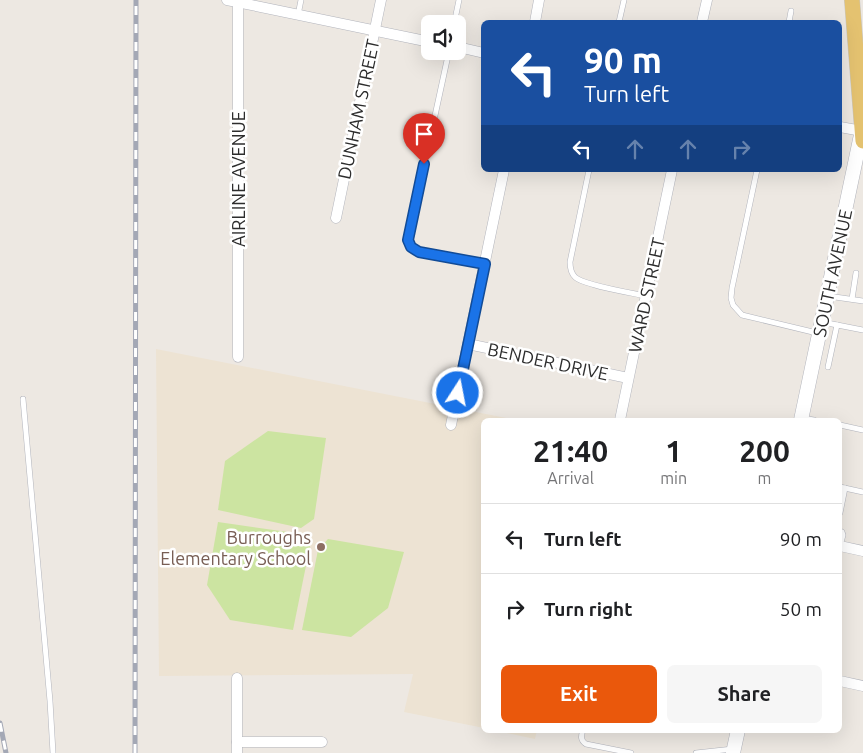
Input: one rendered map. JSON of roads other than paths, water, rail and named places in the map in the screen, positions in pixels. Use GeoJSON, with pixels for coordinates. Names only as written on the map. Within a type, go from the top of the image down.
{"type":"FeatureCollection","features":[{"type":"Feature","properties":{"kind":"main road"},"geometry":{"type":"LineString","coordinates":[[852,0],[863,133]]}},
{"type":"Feature","properties":{"kind":"street"},"geometry":{"type":"LineString","coordinates":[[227,0],[421,40]]}},
{"type":"Feature","properties":{"kind":"street","name":"DUNHAM STREET"},"geometry":{"type":"LineString","coordinates":[[336,218],[381,0]]}},
{"type":"Feature","properties":{"kind":"street"},"geometry":{"type":"LineString","coordinates":[[535,20],[539,0]]}},
{"type":"Feature","properties":{"kind":"street"},"geometry":{"type":"LineString","coordinates":[[702,20],[707,0]]}},
{"type":"Feature","properties":{"kind":"street","name":"AIRLINE AVENUE"},"geometry":{"type":"LineString","coordinates":[[238,1],[238,357]]}},
{"type":"Feature","properties":{"kind":"street"},"geometry":{"type":"LineString","coordinates":[[466,49],[481,52]]}},
{"type":"Feature","properties":{"kind":"street"},"geometry":{"type":"LineString","coordinates":[[842,128],[863,133]]}},
{"type":"Feature","properties":{"kind":"street","name":"SOUTH AVENUE"},"geometry":{"type":"LineString","coordinates":[[805,418],[821,328],[863,133]]}},
{"type":"Feature","properties":{"kind":"street"},"geometry":{"type":"LineString","coordinates":[[451,426],[504,172]]}},
{"type":"Feature","properties":{"kind":"street","name":"WARD STREET"},"geometry":{"type":"LineString","coordinates":[[620,418],[672,172]]}},
{"type":"Feature","properties":{"kind":"street","name":"BENDER DRIVE"},"geometry":{"type":"LineString","coordinates":[[468,344],[628,378]]}},
{"type":"Feature","properties":{"kind":"street"},"geometry":{"type":"LineString","coordinates":[[842,546],[863,551]]}},
{"type":"Feature","properties":{"kind":"street"},"geometry":{"type":"LineString","coordinates":[[237,678],[237,748],[322,742]]}},
{"type":"Feature","properties":{"kind":"street"},"geometry":{"type":"LineString","coordinates":[[842,681],[863,686]]}},
{"type":"Feature","properties":{"kind":"street"},"geometry":{"type":"LineString","coordinates":[[733,751],[737,733]]}},
{"type":"Feature","properties":{"kind":"lane"},"geometry":{"type":"LineString","coordinates":[[298,14],[301,0]]}},
{"type":"Feature","properties":{"kind":"lane"},"geometry":{"type":"LineString","coordinates":[[456,15],[459,0]]}},
{"type":"Feature","properties":{"kind":"lane"},"geometry":{"type":"LineString","coordinates":[[619,20],[624,0]]}},
{"type":"Feature","properties":{"kind":"lane"},"geometry":{"type":"LineString","coordinates":[[789,20],[791,11]]}},
{"type":"Feature","properties":{"kind":"lane"},"geometry":{"type":"LineString","coordinates":[[447,60],[408,240],[411,247],[419,252],[485,264]]}},
{"type":"Feature","properties":{"kind":"lane"},"geometry":{"type":"LineString","coordinates":[[589,172],[570,269],[573,275],[583,282],[646,296]]}},
{"type":"Feature","properties":{"kind":"lane"},"geometry":{"type":"LineString","coordinates":[[756,172],[732,288],[732,305],[742,315],[821,328],[838,325],[863,330]]}},
{"type":"Feature","properties":{"kind":"lane"},"geometry":{"type":"LineString","coordinates":[[852,299],[856,273]]}},
{"type":"Feature","properties":{"kind":"lane"},"geometry":{"type":"LineString","coordinates":[[828,296],[863,301]]}},
{"type":"Feature","properties":{"kind":"lane"},"geometry":{"type":"LineString","coordinates":[[828,367],[838,325]]}},
{"type":"Feature","properties":{"kind":"lane"},"geometry":{"type":"LineString","coordinates":[[23,399],[53,753]]}},
{"type":"Feature","properties":{"kind":"lane"},"geometry":{"type":"LineString","coordinates":[[842,425],[863,430]]}},
{"type":"Feature","properties":{"kind":"lane"},"geometry":{"type":"LineString","coordinates":[[842,488],[863,492]]}},
{"type":"Feature","properties":{"kind":"lane"},"geometry":{"type":"LineString","coordinates":[[582,733],[581,738],[586,744],[631,753]]}},
{"type":"Feature","properties":{"kind":"lane"},"geometry":{"type":"LineString","coordinates":[[696,753],[733,751]]}},
{"type":"Feature","properties":{"kind":"railway"},"geometry":{"type":"LineString","coordinates":[[135,753],[136,0]]}},
{"type":"Feature","properties":{"kind":"railway"},"geometry":{"type":"LineString","coordinates":[[0,723],[6,753]]}},
{"type":"Feature","properties":{"kind":"place","name":"Burroughs Elementary School"},"geometry":{"type":"Point","coordinates":[321,547]}}]}
